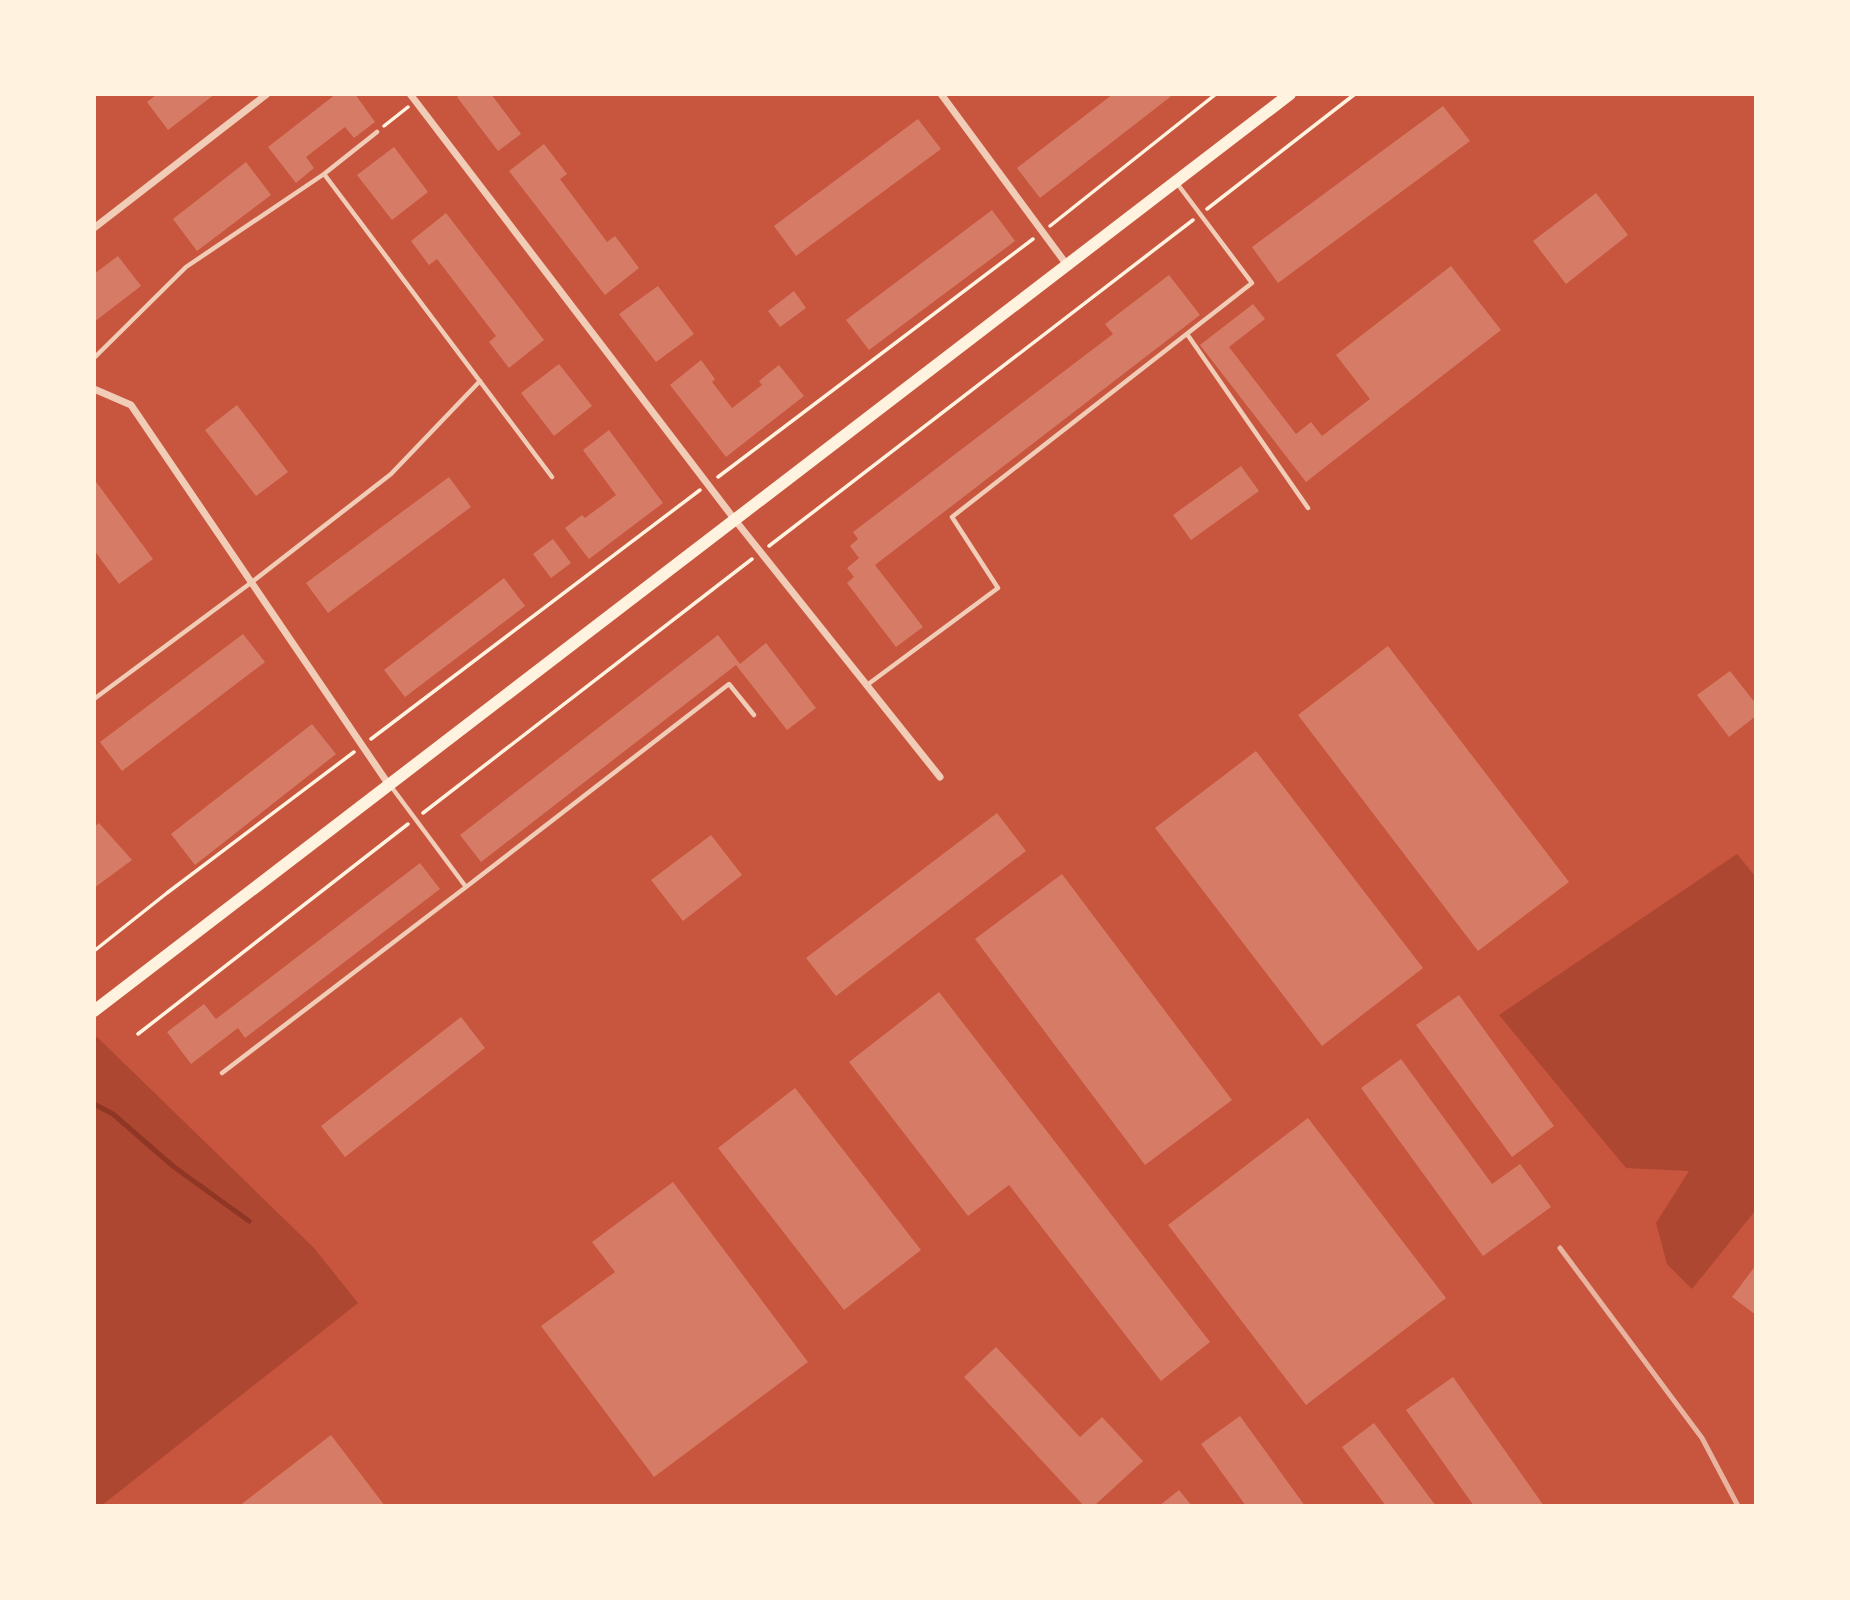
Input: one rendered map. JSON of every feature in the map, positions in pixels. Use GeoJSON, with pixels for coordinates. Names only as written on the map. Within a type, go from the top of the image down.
{"type":"FeatureCollection","features":[{"type":"Feature","properties":{"kind":"main road"},"geometry":{"type":"LineString","coordinates":[[94,1011],[1290,94]]}},
{"type":"Feature","properties":{"kind":"street"},"geometry":{"type":"LineString","coordinates":[[94,228],[267,94]]}},
{"type":"Feature","properties":{"kind":"street"},"geometry":{"type":"LineString","coordinates":[[941,94],[1067,265]]}},
{"type":"Feature","properties":{"kind":"street"},"geometry":{"type":"LineString","coordinates":[[412,98],[735,520],[940,777]]}},
{"type":"Feature","properties":{"kind":"street"},"geometry":{"type":"LineString","coordinates":[[94,389],[131,405],[389,785]]}},
{"type":"Feature","properties":{"kind":"lane"},"geometry":{"type":"LineString","coordinates":[[94,358],[186,267],[324,174],[377,132]]}},
{"type":"Feature","properties":{"kind":"lane"},"geometry":{"type":"LineString","coordinates":[[324,174],[552,477]]}},
{"type":"Feature","properties":{"kind":"lane"},"geometry":{"type":"LineString","coordinates":[[866,685],[998,588],[952,517],[1252,284],[1176,182]]}},
{"type":"Feature","properties":{"kind":"lane"},"geometry":{"type":"LineString","coordinates":[[1187,334],[1308,508]]}},
{"type":"Feature","properties":{"kind":"lane"},"geometry":{"type":"LineString","coordinates":[[94,699],[252,582],[391,474],[480,381]]}},
{"type":"Feature","properties":{"kind":"lane"},"geometry":{"type":"LineString","coordinates":[[222,1073],[729,684],[754,715]]}},
{"type":"Feature","properties":{"kind":"lane"},"geometry":{"type":"LineString","coordinates":[[389,785],[466,887]]}},
{"type":"Feature","properties":{"kind":"path"},"geometry":{"type":"LineString","coordinates":[[94,951],[167,893],[1041,233],[1216,94]]}},
{"type":"Feature","properties":{"kind":"path"},"geometry":{"type":"LineString","coordinates":[[138,1034],[1355,94]]}},
{"type":"Feature","properties":{"kind":"path"},"geometry":{"type":"LineString","coordinates":[[377,132],[412,98]]}},
{"type":"Feature","properties":{"kind":"shaded area"},"geometry":{"type":"Polygon","coordinates":[[[1737,854],[1755,876],[1755,1211],[1692,1289],[1667,1264],[1656,1223],[1689,1171],[1626,1168],[1499,1015],[1737,854]]]}},
{"type":"Feature","properties":{"kind":"shaded area"},"geometry":{"type":"Polygon","coordinates":[[[97,1037],[314,1248],[358,1303],[101,1506],[94,1505],[94,1038],[97,1037]]]}},
{"type":"Feature","properties":{"kind":"building"},"geometry":{"type":"Polygon","coordinates":[[[157,94],[215,94],[168,130],[147,102],[157,94]]]}},
{"type":"Feature","properties":{"kind":"building"},"geometry":{"type":"Polygon","coordinates":[[[336,94],[355,94],[375,122],[354,138],[345,127],[306,157],[314,168],[296,183],[268,147],[336,94]]]}},
{"type":"Feature","properties":{"kind":"building"},"geometry":{"type":"Polygon","coordinates":[[[460,94],[491,94],[521,134],[498,151],[457,97],[460,94]]]}},
{"type":"Feature","properties":{"kind":"building"},"geometry":{"type":"Polygon","coordinates":[[[1113,94],[1174,94],[1040,198],[1017,168],[1113,94]]]}},
{"type":"Feature","properties":{"kind":"building"},"geometry":{"type":"Polygon","coordinates":[[[1443,106],[1470,141],[1278,283],[1252,247],[1443,106]]]}},
{"type":"Feature","properties":{"kind":"building"},"geometry":{"type":"Polygon","coordinates":[[[918,119],[941,149],[796,256],[774,226],[918,119]]]}},
{"type":"Feature","properties":{"kind":"building"},"geometry":{"type":"Polygon","coordinates":[[[544,144],[567,174],[560,179],[607,242],[615,236],[639,268],[605,295],[509,171],[544,144]]]}},
{"type":"Feature","properties":{"kind":"building"},"geometry":{"type":"Polygon","coordinates":[[[394,147],[428,192],[392,220],[357,175],[394,147]]]}},
{"type":"Feature","properties":{"kind":"building"},"geometry":{"type":"Polygon","coordinates":[[[246,162],[271,195],[197,251],[173,219],[246,162]]]}},
{"type":"Feature","properties":{"kind":"building"},"geometry":{"type":"Polygon","coordinates":[[[1596,193],[1628,235],[1566,284],[1533,241],[1596,193]]]}},
{"type":"Feature","properties":{"kind":"building"},"geometry":{"type":"Polygon","coordinates":[[[992,210],[1015,241],[869,350],[846,320],[992,210]]]}},
{"type":"Feature","properties":{"kind":"building"},"geometry":{"type":"Polygon","coordinates":[[[446,213],[544,340],[509,368],[489,342],[496,336],[437,259],[429,265],[411,241],[446,213]]]}},
{"type":"Feature","properties":{"kind":"building"},"geometry":{"type":"Polygon","coordinates":[[[118,256],[141,286],[94,322],[94,274],[118,256]]]}},
{"type":"Feature","properties":{"kind":"building"},"geometry":{"type":"Polygon","coordinates":[[[1451,266],[1501,330],[1306,482],[1200,345],[1253,304],[1265,319],[1229,347],[1296,434],[1311,422],[1322,436],[1370,399],[1336,355],[1451,266]]]}},
{"type":"Feature","properties":{"kind":"building"},"geometry":{"type":"Polygon","coordinates":[[[1169,275],[1200,315],[875,565],[923,627],[896,647],[847,583],[854,577],[847,568],[859,558],[850,546],[858,539],[853,532],[1113,334],[1105,324],[1169,275]]]}},
{"type":"Feature","properties":{"kind":"building"},"geometry":{"type":"Polygon","coordinates":[[[658,286],[694,334],[656,362],[619,314],[658,286]]]}},
{"type":"Feature","properties":{"kind":"building"},"geometry":{"type":"Polygon","coordinates":[[[794,291],[806,308],[780,327],[768,311],[794,291]]]}},
{"type":"Feature","properties":{"kind":"building"},"geometry":{"type":"Polygon","coordinates":[[[701,360],[715,379],[712,382],[732,408],[762,385],[759,381],[779,365],[804,396],[726,457],[670,385],[701,360]]]}},
{"type":"Feature","properties":{"kind":"building"},"geometry":{"type":"Polygon","coordinates":[[[559,364],[592,406],[554,436],[521,393],[559,364]]]}},
{"type":"Feature","properties":{"kind":"building"},"geometry":{"type":"Polygon","coordinates":[[[237,405],[288,472],[256,496],[205,430],[237,405]]]}},
{"type":"Feature","properties":{"kind":"building"},"geometry":{"type":"Polygon","coordinates":[[[609,430],[663,503],[589,559],[565,528],[582,515],[585,518],[616,495],[583,450],[609,430]]]}},
{"type":"Feature","properties":{"kind":"building"},"geometry":{"type":"Polygon","coordinates":[[[1241,466],[1259,491],[1191,540],[1173,515],[1241,466]]]}},
{"type":"Feature","properties":{"kind":"building"},"geometry":{"type":"Polygon","coordinates":[[[449,477],[471,507],[328,613],[306,583],[449,477]]]}},
{"type":"Feature","properties":{"kind":"building"},"geometry":{"type":"Polygon","coordinates":[[[94,479],[153,559],[119,584],[94,550],[94,479]]]}},
{"type":"Feature","properties":{"kind":"building"},"geometry":{"type":"Polygon","coordinates":[[[553,539],[571,563],[551,578],[533,554],[553,539]]]}},
{"type":"Feature","properties":{"kind":"building"},"geometry":{"type":"Polygon","coordinates":[[[504,578],[525,606],[405,697],[384,670],[504,578]]]}},
{"type":"Feature","properties":{"kind":"building"},"geometry":{"type":"Polygon","coordinates":[[[243,634],[265,662],[122,771],[100,742],[243,634]]]}},
{"type":"Feature","properties":{"kind":"building"},"geometry":{"type":"Polygon","coordinates":[[[718,635],[740,664],[766,643],[816,708],[787,730],[736,665],[481,862],[460,835],[718,635]]]}},
{"type":"Feature","properties":{"kind":"building"},"geometry":{"type":"Polygon","coordinates":[[[1388,646],[1569,882],[1478,951],[1298,715],[1388,646]]]}},
{"type":"Feature","properties":{"kind":"building"},"geometry":{"type":"Polygon","coordinates":[[[1730,671],[1756,704],[1756,716],[1729,737],[1697,695],[1730,671]]]}},
{"type":"Feature","properties":{"kind":"building"},"geometry":{"type":"Polygon","coordinates":[[[312,724],[336,754],[195,865],[171,834],[312,724]]]}},
{"type":"Feature","properties":{"kind":"building"},"geometry":{"type":"Polygon","coordinates":[[[1256,751],[1423,968],[1322,1046],[1155,828],[1256,751]]]}},
{"type":"Feature","properties":{"kind":"building"},"geometry":{"type":"Polygon","coordinates":[[[997,813],[1026,851],[836,996],[806,958],[997,813]]]}},
{"type":"Feature","properties":{"kind":"building"},"geometry":{"type":"Polygon","coordinates":[[[99,823],[132,860],[94,888],[94,827],[99,823]]]}},
{"type":"Feature","properties":{"kind":"building"},"geometry":{"type":"Polygon","coordinates":[[[711,835],[742,875],[683,921],[651,880],[711,835]]]}},
{"type":"Feature","properties":{"kind":"building"},"geometry":{"type":"Polygon","coordinates":[[[420,863],[440,889],[245,1038],[238,1028],[191,1064],[167,1032],[204,1004],[216,1019],[420,863]]]}},
{"type":"Feature","properties":{"kind":"building"},"geometry":{"type":"Polygon","coordinates":[[[1062,874],[1232,1100],[1145,1165],[975,939],[1062,874]]]}},
{"type":"Feature","properties":{"kind":"building"},"geometry":{"type":"Polygon","coordinates":[[[939,992],[1210,1342],[1161,1381],[1009,1185],[968,1216],[849,1062],[939,992]]]}},
{"type":"Feature","properties":{"kind":"building"},"geometry":{"type":"Polygon","coordinates":[[[1459,995],[1554,1126],[1512,1157],[1416,1025],[1459,995]]]}},
{"type":"Feature","properties":{"kind":"building"},"geometry":{"type":"Polygon","coordinates":[[[461,1017],[485,1048],[345,1157],[321,1126],[461,1017]]]}},
{"type":"Feature","properties":{"kind":"building"},"geometry":{"type":"Polygon","coordinates":[[[1401,1059],[1492,1184],[1520,1164],[1551,1207],[1483,1256],[1361,1088],[1401,1059]]]}},
{"type":"Feature","properties":{"kind":"building"},"geometry":{"type":"Polygon","coordinates":[[[795,1088],[921,1250],[844,1310],[718,1148],[795,1088]]]}},
{"type":"Feature","properties":{"kind":"building"},"geometry":{"type":"Polygon","coordinates":[[[1308,1118],[1446,1298],[1306,1405],[1168,1225],[1308,1118]]]}},
{"type":"Feature","properties":{"kind":"building"},"geometry":{"type":"Polygon","coordinates":[[[673,1182],[808,1362],[654,1477],[541,1326],[615,1272],[592,1242],[673,1182]]]}},
{"type":"Feature","properties":{"kind":"building"},"geometry":{"type":"Polygon","coordinates":[[[1756,1265],[1756,1315],[1732,1297],[1756,1265]]]}},
{"type":"Feature","properties":{"kind":"building"},"geometry":{"type":"Polygon","coordinates":[[[996,1347],[1080,1437],[1102,1417],[1143,1461],[1094,1506],[1084,1506],[964,1377],[996,1347]]]}},
{"type":"Feature","properties":{"kind":"building"},"geometry":{"type":"Polygon","coordinates":[[[1453,1377],[1544,1506],[1474,1506],[1406,1410],[1453,1377]]]}},
{"type":"Feature","properties":{"kind":"building"},"geometry":{"type":"Polygon","coordinates":[[[1240,1416],[1305,1506],[1246,1506],[1201,1444],[1240,1416]]]}},
{"type":"Feature","properties":{"kind":"building"},"geometry":{"type":"Polygon","coordinates":[[[1374,1423],[1436,1506],[1386,1506],[1342,1447],[1374,1423]]]}},
{"type":"Feature","properties":{"kind":"building"},"geometry":{"type":"Polygon","coordinates":[[[331,1435],[385,1506],[239,1506],[331,1435]]]}},
{"type":"Feature","properties":{"kind":"building"},"geometry":{"type":"Polygon","coordinates":[[[1179,1490],[1192,1506],[1159,1506],[1179,1490]]]}},
{"type":"Feature","properties":{"kind":"waterway"},"geometry":{"type":"LineString","coordinates":[[94,1104],[113,1114],[174,1167],[249,1221]]}},
{"type":"Feature","properties":{"kind":"railway"},"geometry":{"type":"LineString","coordinates":[[1560,1248],[1702,1438],[1738,1506]]}}]}
